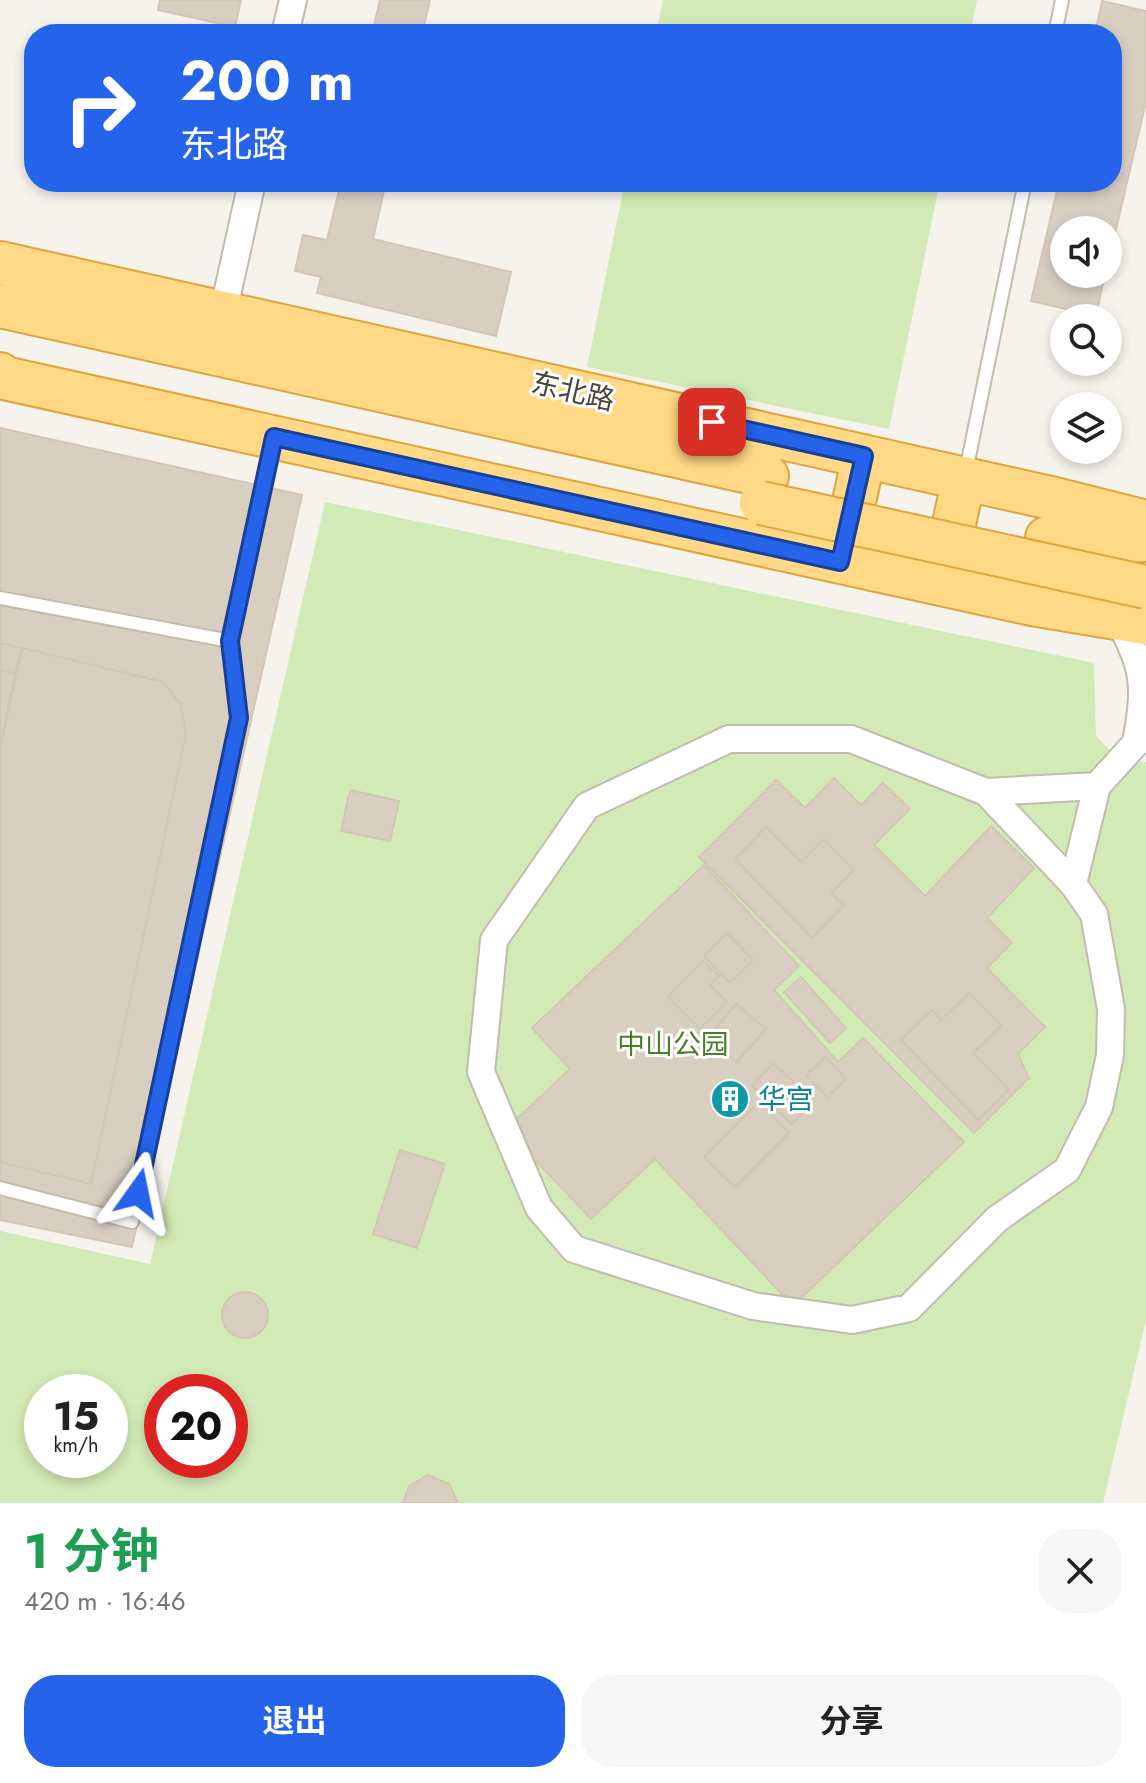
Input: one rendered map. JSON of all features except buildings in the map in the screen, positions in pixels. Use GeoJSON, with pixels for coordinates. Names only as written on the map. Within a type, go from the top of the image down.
{"type":"FeatureCollection","features":[{"type":"Feature","properties":{"kind":"highway","name":"东北路"},"geometry":{"type":"LineString","coordinates":[[0,263],[964,478],[1146,522]]}},
{"type":"Feature","properties":{"kind":"highway","name":"东北路"},"geometry":{"type":"LineString","coordinates":[[0,306],[764,490],[1146,587]]}},
{"type":"Feature","properties":{"kind":"highway","name":"东北路"},"geometry":{"type":"LineString","coordinates":[[0,335],[764,490],[1047,538],[1146,559]]}},
{"type":"Feature","properties":{"kind":"highway"},"geometry":{"type":"LineString","coordinates":[[2,376],[1032,604],[1132,621]]}},
{"type":"Feature","properties":{"kind":"highway"},"geometry":{"type":"LineString","coordinates":[[840,562],[864,456]]}},
{"type":"Feature","properties":{"kind":"highway"},"geometry":{"type":"LineString","coordinates":[[941,584],[964,478]]}},
{"type":"Feature","properties":{"kind":"highway"},"geometry":{"type":"LineString","coordinates":[[1047,538],[1116,542],[1146,540]]}},
{"type":"Feature","properties":{"kind":"street"},"geometry":{"type":"LineString","coordinates":[[287,24],[293,0]]}},
{"type":"Feature","properties":{"kind":"street"},"geometry":{"type":"LineString","coordinates":[[223,313],[250,192]]}},
{"type":"Feature","properties":{"kind":"street"},"geometry":{"type":"LineString","coordinates":[[1073,884],[1097,786],[1141,740],[1143,677],[1132,621]]}},
{"type":"Feature","properties":{"kind":"street"},"geometry":{"type":"LineString","coordinates":[[986,792],[1073,884],[1094,914],[1111,1009],[1110,1055],[1099,1107],[1067,1170],[997,1219],[909,1308],[852,1320],[753,1306],[574,1249],[539,1208],[481,1072],[494,940],[587,806],[729,739],[851,739],[986,792],[1097,786]]}},
{"type":"Feature","properties":{"kind":"lane"},"geometry":{"type":"LineString","coordinates":[[1057,24],[1062,0]]}},
{"type":"Feature","properties":{"kind":"lane"},"geometry":{"type":"LineString","coordinates":[[964,478],[1023,192]]}},
{"type":"Feature","properties":{"kind":"lane"},"geometry":{"type":"LineString","coordinates":[[0,1188],[132,1222],[239,718],[230,641],[274,437]]}},
{"type":"Feature","properties":{"kind":"lane"},"geometry":{"type":"LineString","coordinates":[[0,598],[230,641]]}},
{"type":"Feature","properties":{"kind":"green space"},"geometry":{"type":"Polygon","coordinates":[[[663,0],[977,0],[972,24],[658,24],[663,0]]]}},
{"type":"Feature","properties":{"kind":"green space"},"geometry":{"type":"Polygon","coordinates":[[[623,192],[938,192],[889,429],[587,367],[623,192]]]}},
{"type":"Feature","properties":{"kind":"green space","name":"中山公园"},"geometry":{"type":"Polygon","coordinates":[[[325,502],[1094,663],[1096,736],[1120,761],[1146,762],[1146,1320],[1103,1503],[0,1503],[0,1231],[150,1264],[325,502]]]}},
{"type":"Feature","properties":{"kind":"place","name":"华宫"},"geometry":{"type":"Point","coordinates":[730,1099]}},
{"type":"Feature","properties":{"kind":"route"},"geometry":{"type":"LineString","coordinates":[[138,1193],[239,718],[230,641],[274,437],[840,562],[864,456],[712,422]]}}]}
